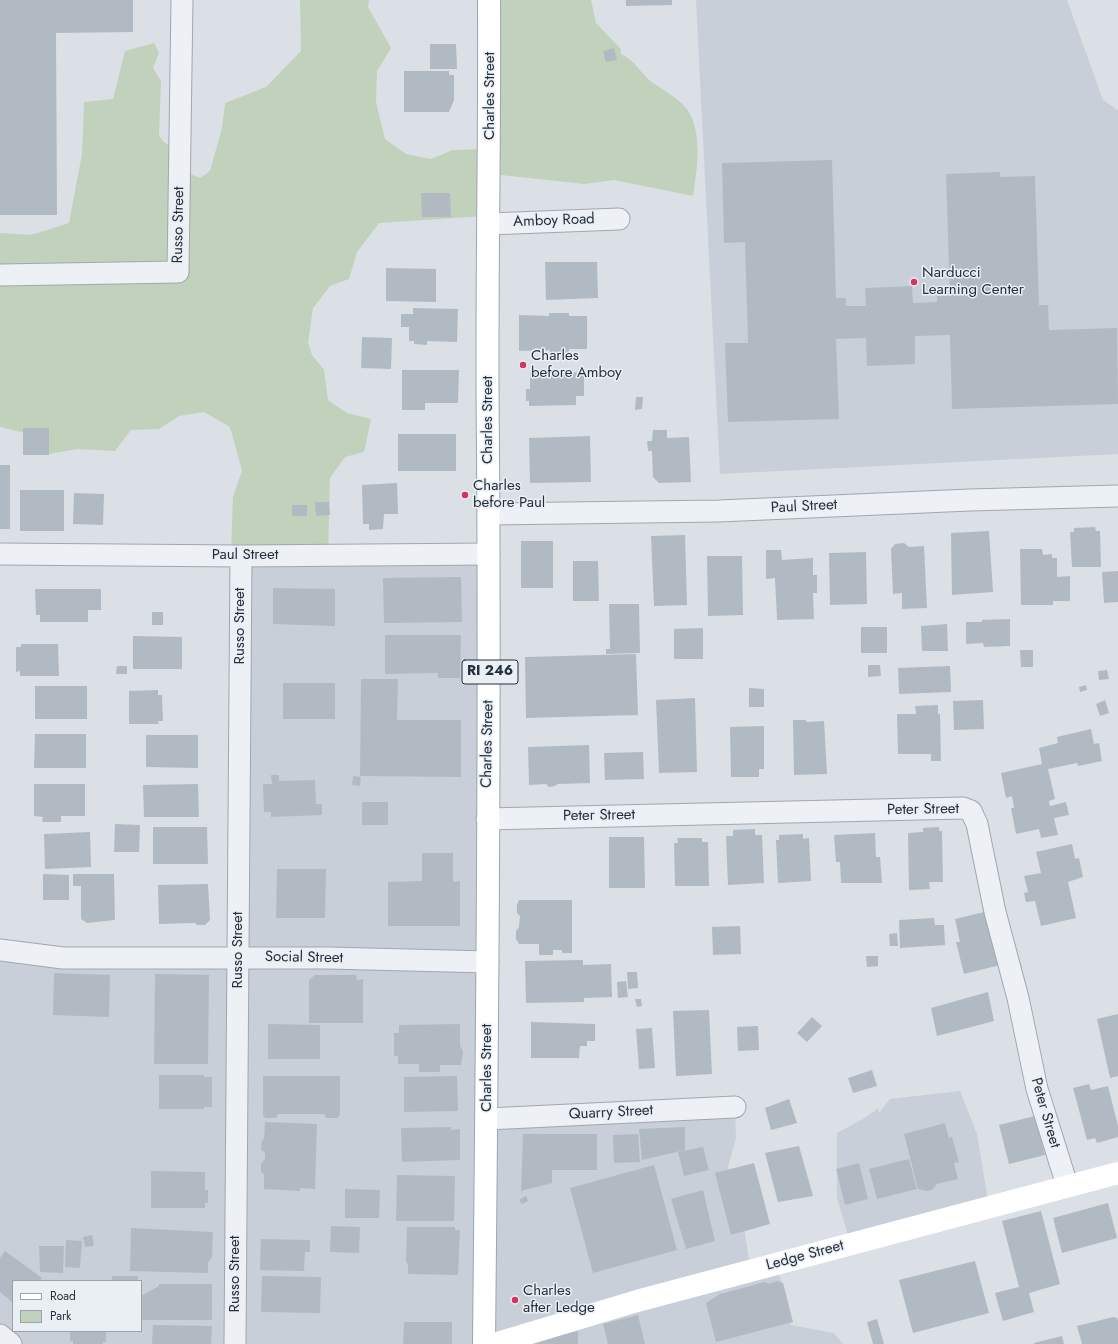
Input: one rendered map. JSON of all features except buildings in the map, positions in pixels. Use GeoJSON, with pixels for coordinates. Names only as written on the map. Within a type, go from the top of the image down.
{"type":"FeatureCollection","features":[{"type":"Feature","properties":{"kind":"main road","name":"Charles Street"},"geometry":{"type":"LineString","coordinates":[[484,1344],[488,962],[489,0]]}},
{"type":"Feature","properties":{"kind":"main road","name":"Ledge Street"},"geometry":{"type":"LineString","coordinates":[[494,1344],[645,1299],[1067,1185],[1118,1173]]}},
{"type":"Feature","properties":{"kind":"street","name":"Russo Street"},"geometry":{"type":"LineString","coordinates":[[0,275],[178,272],[182,0]]}},
{"type":"Feature","properties":{"kind":"street","name":"Amboy Road"},"geometry":{"type":"LineString","coordinates":[[489,224],[618,219]]}},
{"type":"Feature","properties":{"kind":"street","name":"Paul Street"},"geometry":{"type":"LineString","coordinates":[[489,514],[719,511],[970,500],[1118,496]]}},
{"type":"Feature","properties":{"kind":"street","name":"Paul Street"},"geometry":{"type":"LineString","coordinates":[[0,554],[241,556],[489,554]]}},
{"type":"Feature","properties":{"kind":"street","name":"Russo Street"},"geometry":{"type":"LineString","coordinates":[[235,1344],[241,556]]}},
{"type":"Feature","properties":{"kind":"street","name":"Peter Street"},"geometry":{"type":"LineString","coordinates":[[487,819],[963,808],[971,811],[977,824],[995,912],[1018,998],[1037,1088],[1067,1185]]}},
{"type":"Feature","properties":{"kind":"street","name":"Social Street"},"geometry":{"type":"LineString","coordinates":[[0,950],[63,958],[238,957],[488,962]]}},
{"type":"Feature","properties":{"kind":"street","name":"Quarry Street"},"geometry":{"type":"LineString","coordinates":[[487,1119],[735,1107]]}},
{"type":"Feature","properties":{"kind":"street"},"geometry":{"type":"LineString","coordinates":[[0,1335],[11,1344]]}},
{"type":"Feature","properties":{"kind":"shaded area","name":"Narducci Learning Center"},"geometry":{"type":"Polygon","coordinates":[[[696,0],[1067,0],[1103,100],[1118,110],[1118,454],[720,474],[696,0]]]}},
{"type":"Feature","properties":{"kind":"shaded area"},"geometry":{"type":"Polygon","coordinates":[[[483,556],[487,1110],[735,1107],[736,1138],[728,1167],[742,1215],[750,1266],[777,1264],[791,1325],[834,1333],[843,1344],[15,1344],[0,1332],[0,954],[228,954],[241,560],[483,556]]]}},
{"type":"Feature","properties":{"kind":"shaded area"},"geometry":{"type":"Polygon","coordinates":[[[960,1091],[977,1134],[988,1201],[850,1242],[837,1198],[837,1133],[863,1119],[878,1108],[879,1113],[890,1099],[960,1091]]]}},
{"type":"Feature","properties":{"kind":"green space"},"geometry":{"type":"Polygon","coordinates":[[[300,0],[369,0],[368,7],[391,48],[377,71],[376,102],[385,139],[406,154],[431,159],[453,150],[488,149],[488,0],[591,0],[596,23],[621,49],[621,54],[632,62],[648,79],[674,97],[687,109],[692,118],[697,140],[698,152],[696,175],[693,196],[614,180],[584,184],[492,174],[485,216],[379,223],[357,252],[349,279],[330,286],[313,308],[308,343],[312,355],[324,370],[328,400],[347,413],[371,419],[364,452],[345,457],[330,478],[328,556],[231,553],[233,497],[242,471],[230,427],[204,412],[179,416],[159,429],[131,430],[115,451],[77,449],[49,454],[34,435],[0,427],[0,233],[31,235],[69,223],[82,154],[84,102],[113,99],[125,51],[154,43],[159,53],[153,68],[161,81],[159,136],[164,142],[177,151],[180,170],[200,178],[210,171],[222,128],[225,103],[266,87],[301,51],[300,0]]]}},
{"type":"Feature","properties":{"kind":"place","name":"Narducci Learning Center"},"geometry":{"type":"Point","coordinates":[914,282]}},
{"type":"Feature","properties":{"kind":"place","name":"Charles before Amboy"},"geometry":{"type":"Point","coordinates":[523,365]}},
{"type":"Feature","properties":{"kind":"place","name":"Charles before Paul"},"geometry":{"type":"Point","coordinates":[465,495]}},
{"type":"Feature","properties":{"kind":"place","name":"Charles after Ledge"},"geometry":{"type":"Point","coordinates":[515,1300]}}]}
